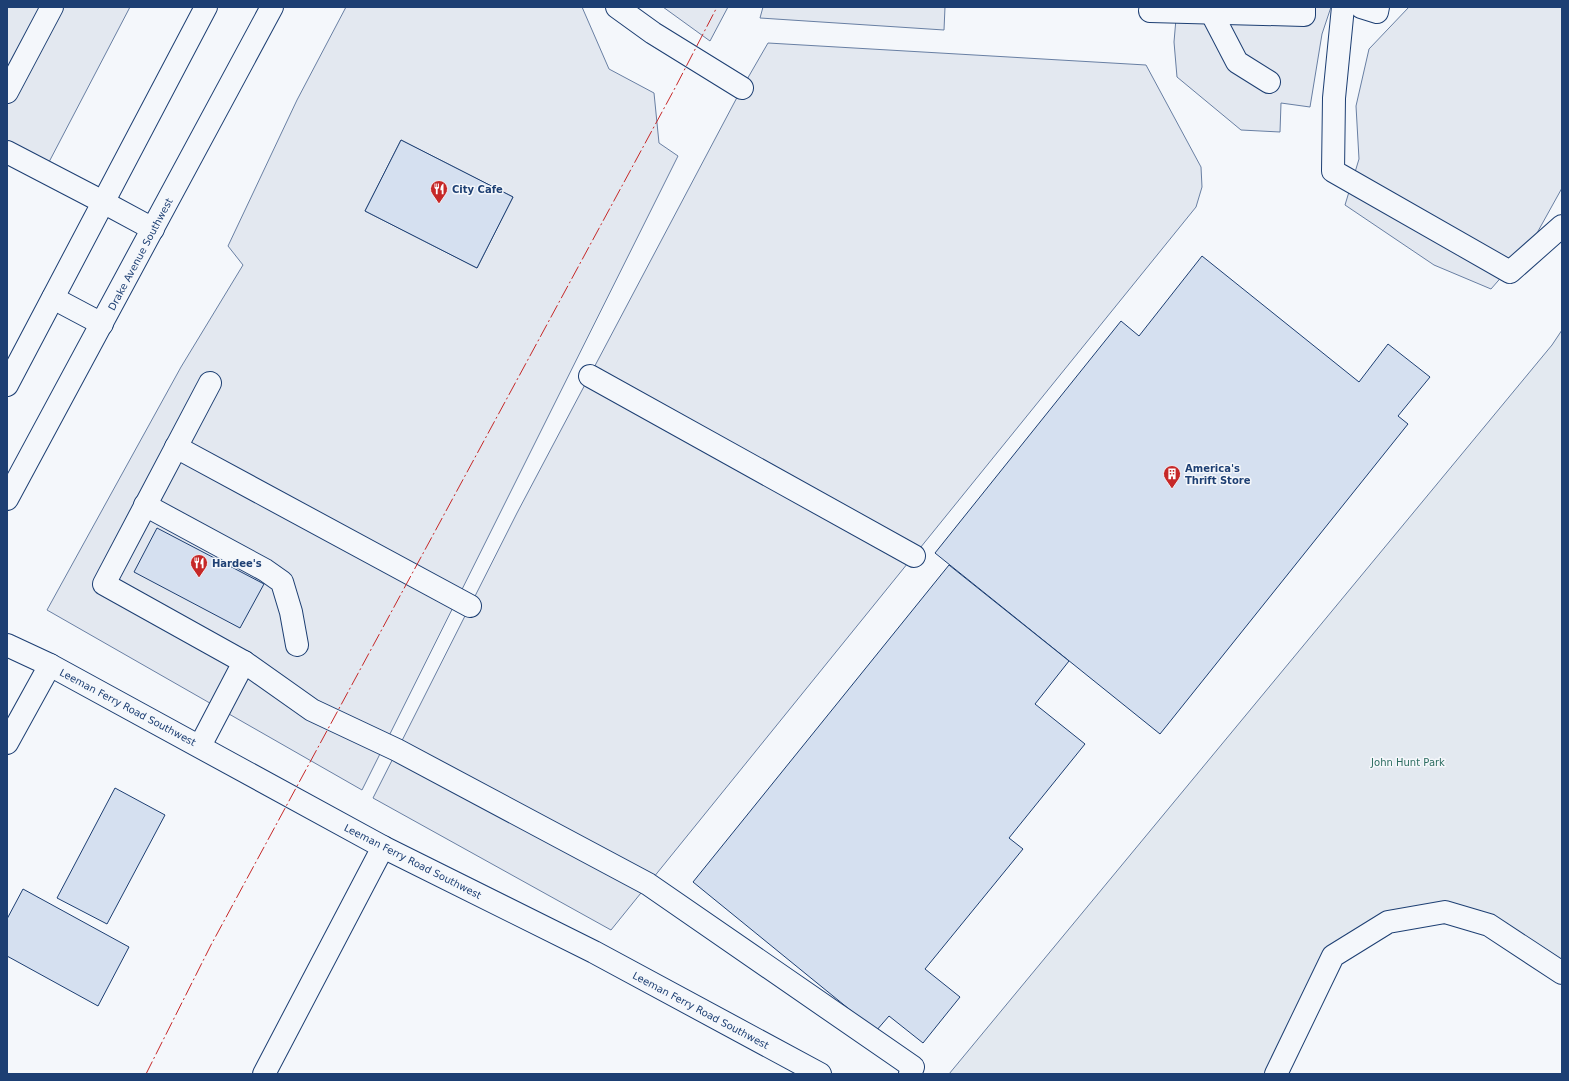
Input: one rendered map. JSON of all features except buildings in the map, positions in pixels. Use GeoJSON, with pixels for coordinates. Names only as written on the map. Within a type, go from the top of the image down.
{"type":"FeatureCollection","features":[{"type":"Feature","properties":{"kind":"street"},"geometry":{"type":"LineString","coordinates":[[7,92],[52,7]]}},
{"type":"Feature","properties":{"kind":"street"},"geometry":{"type":"LineString","coordinates":[[7,385],[206,7]]}},
{"type":"Feature","properties":{"kind":"street","name":"Drake Avenue Southwest"},"geometry":{"type":"LineString","coordinates":[[7,500],[272,7]]}},
{"type":"Feature","properties":{"kind":"street"},"geometry":{"type":"LineString","coordinates":[[617,7],[653,33],[742,88]]}},
{"type":"Feature","properties":{"kind":"street"},"geometry":{"type":"LineString","coordinates":[[1150,11],[1304,15],[1304,7]]}},
{"type":"Feature","properties":{"kind":"street"},"geometry":{"type":"LineString","coordinates":[[1343,7],[1334,98],[1333,172],[1510,272],[1562,226]]}},
{"type":"Feature","properties":{"kind":"street"},"geometry":{"type":"LineString","coordinates":[[1361,7],[1377,12],[1378,7]]}},
{"type":"Feature","properties":{"kind":"street"},"geometry":{"type":"LineString","coordinates":[[1211,12],[1237,62],[1268,82]]}},
{"type":"Feature","properties":{"kind":"street"},"geometry":{"type":"LineString","coordinates":[[7,152],[153,229]]}},
{"type":"Feature","properties":{"kind":"street"},"geometry":{"type":"LineString","coordinates":[[53,298],[102,324]]}},
{"type":"Feature","properties":{"kind":"street"},"geometry":{"type":"LineString","coordinates":[[590,376],[914,556]]}},
{"type":"Feature","properties":{"kind":"street"},"geometry":{"type":"LineString","coordinates":[[210,383],[104,584],[244,662],[312,710],[397,750],[648,884],[913,1067],[910,1074]]}},
{"type":"Feature","properties":{"kind":"street"},"geometry":{"type":"LineString","coordinates":[[176,447],[470,606]]}},
{"type":"Feature","properties":{"kind":"street"},"geometry":{"type":"LineString","coordinates":[[145,505],[265,570],[282,582],[291,612],[297,644]]}},
{"type":"Feature","properties":{"kind":"street","name":"Leeman Ferry Road Southwest"},"geometry":{"type":"LineString","coordinates":[[7,645],[50,665],[383,846],[594,952],[820,1074]]}},
{"type":"Feature","properties":{"kind":"street"},"geometry":{"type":"LineString","coordinates":[[200,746],[244,662]]}},
{"type":"Feature","properties":{"kind":"street"},"geometry":{"type":"LineString","coordinates":[[7,743],[50,665]]}},
{"type":"Feature","properties":{"kind":"street"},"geometry":{"type":"LineString","coordinates":[[264,1074],[383,846]]}},
{"type":"Feature","properties":{"kind":"street"},"geometry":{"type":"LineString","coordinates":[[1276,1074],[1332,956],[1388,922],[1445,912],[1490,926],[1562,974]]}},
{"type":"Feature","properties":{"kind":"green space","name":"John Hunt Park"},"geometry":{"type":"Polygon","coordinates":[[[1562,330],[1562,973],[1445,912],[1388,922],[1333,956],[1276,1074],[949,1074],[1552,345],[1562,330]]]}},
{"type":"Feature","properties":{"kind":"shaded area"},"geometry":{"type":"Polygon","coordinates":[[[7,7],[130,7],[49,162],[7,140],[7,7]]]}},
{"type":"Feature","properties":{"kind":"shaded area"},"geometry":{"type":"Polygon","coordinates":[[[346,7],[582,7],[609,69],[654,93],[659,143],[678,156],[362,790],[47,610],[181,367],[243,265],[228,246],[297,100],[346,7]],[[401,140],[365,211],[477,268],[513,197],[401,140]]]}},
{"type":"Feature","properties":{"kind":"shaded area"},"geometry":{"type":"Polygon","coordinates":[[[663,7],[728,7],[710,41],[663,7]]]}},
{"type":"Feature","properties":{"kind":"shaded area"},"geometry":{"type":"Polygon","coordinates":[[[763,7],[945,7],[944,30],[760,18],[763,7]]]}},
{"type":"Feature","properties":{"kind":"shaded area"},"geometry":{"type":"Polygon","coordinates":[[[1177,7],[1331,7],[1322,34],[1310,107],[1281,103],[1280,132],[1241,130],[1177,77],[1174,42],[1177,7]]]}},
{"type":"Feature","properties":{"kind":"shaded area"},"geometry":{"type":"Polygon","coordinates":[[[1409,7],[1562,7],[1562,188],[1532,242],[1491,289],[1434,265],[1345,205],[1359,159],[1356,106],[1369,49],[1409,7]]]}},
{"type":"Feature","properties":{"kind":"shaded area"},"geometry":{"type":"Polygon","coordinates":[[[768,43],[1146,65],[1201,167],[1202,187],[1196,207],[611,930],[373,798],[517,513],[742,88],[768,43]]]}},
{"type":"Feature","properties":{"kind":"power"},"geometry":{"type":"LineString","coordinates":[[146,1074],[211,945],[675,88],[717,7]]}},
{"type":"Feature","properties":{"kind":"place","name":"City Cafe"},"geometry":{"type":"Point","coordinates":[439,204]}},
{"type":"Feature","properties":{"kind":"place","name":"America's Thrift Store"},"geometry":{"type":"Point","coordinates":[1172,489]}},
{"type":"Feature","properties":{"kind":"place","name":"Hardee's"},"geometry":{"type":"Point","coordinates":[199,578]}}]}
